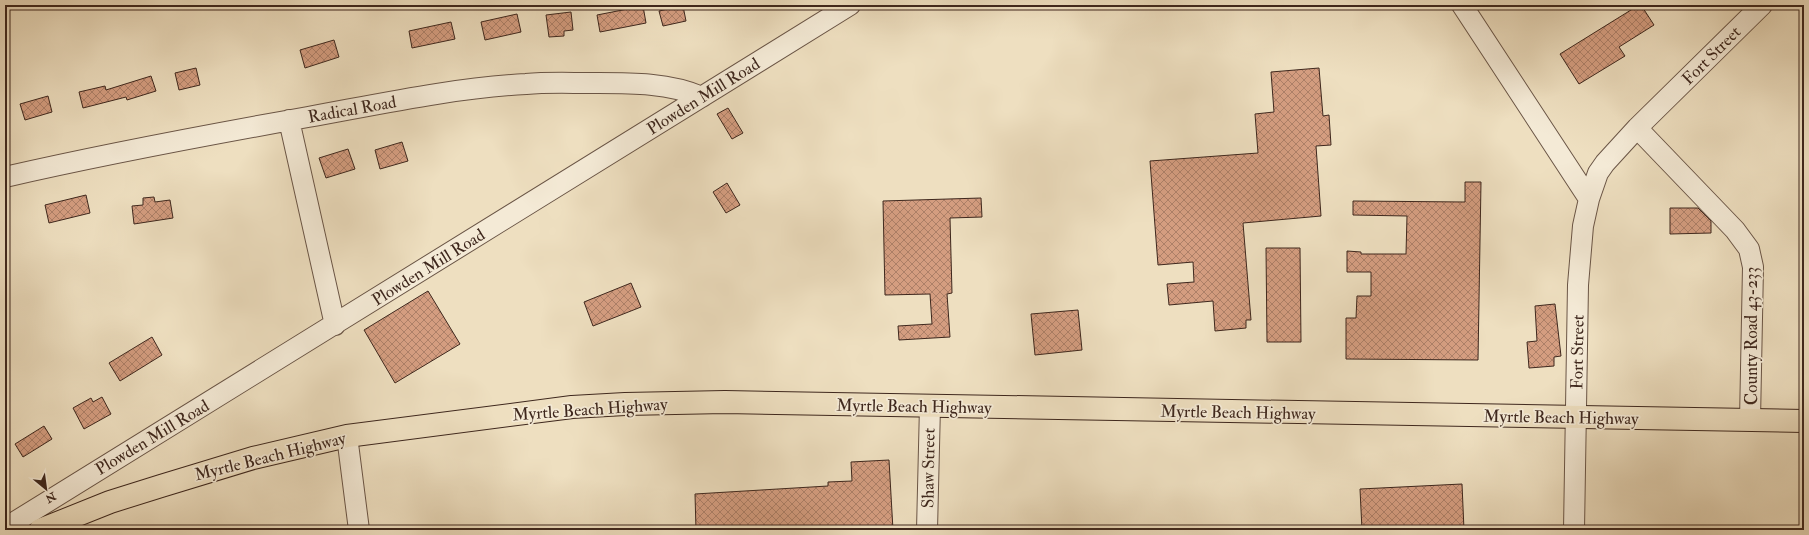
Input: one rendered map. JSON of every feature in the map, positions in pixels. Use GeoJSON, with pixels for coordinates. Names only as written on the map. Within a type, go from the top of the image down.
{"type":"FeatureCollection","features":[{"type":"Feature","properties":{"kind":"main road","name":"Myrtle Beach Highway"},"geometry":{"type":"LineString","coordinates":[[40,530],[110,502],[161,486],[253,458],[347,436],[572,407],[625,404],[725,402],[1804,421]]}},
{"type":"Feature","properties":{"kind":"street","name":"Plowden Mill Road"},"geometry":{"type":"LineString","coordinates":[[5,528],[850,5]]}},
{"type":"Feature","properties":{"kind":"street"},"geometry":{"type":"LineString","coordinates":[[1462,5],[1588,199]]}},
{"type":"Feature","properties":{"kind":"street","name":"Fort Street"},"geometry":{"type":"LineString","coordinates":[[1574,530],[1578,285],[1583,226],[1588,199],[1598,173],[1637,128],[1762,5]]}},
{"type":"Feature","properties":{"kind":"street","name":"Radical Road"},"geometry":{"type":"LineString","coordinates":[[5,177],[143,148],[289,120],[419,97],[528,83],[610,83],[674,87],[702,97]]}},
{"type":"Feature","properties":{"kind":"street"},"geometry":{"type":"LineString","coordinates":[[289,120],[335,324]]}},
{"type":"Feature","properties":{"kind":"street","name":"County Road 43-233"},"geometry":{"type":"LineString","coordinates":[[1637,128],[1734,230],[1749,249],[1753,267],[1750,420]]}},
{"type":"Feature","properties":{"kind":"street","name":"Shaw Street"},"geometry":{"type":"LineString","coordinates":[[927,530],[930,406]]}},
{"type":"Feature","properties":{"kind":"street"},"geometry":{"type":"LineString","coordinates":[[347,436],[359,530]]}},
{"type":"Feature","properties":{"kind":"building"},"geometry":{"type":"Polygon","coordinates":[[[1641,5],[1654,25],[1619,47],[1625,56],[1579,84],[1560,54],[1641,5]]]}},
{"type":"Feature","properties":{"kind":"building"},"geometry":{"type":"Polygon","coordinates":[[[643,6],[646,23],[600,32],[597,15],[643,6]]]}},
{"type":"Feature","properties":{"kind":"building"},"geometry":{"type":"Polygon","coordinates":[[[683,6],[686,21],[663,26],[659,11],[683,6]]]}},
{"type":"Feature","properties":{"kind":"building"},"geometry":{"type":"Polygon","coordinates":[[[571,12],[573,30],[564,31],[564,36],[549,37],[546,15],[571,12]]]}},
{"type":"Feature","properties":{"kind":"building"},"geometry":{"type":"Polygon","coordinates":[[[517,14],[521,32],[485,40],[481,22],[517,14]]]}},
{"type":"Feature","properties":{"kind":"building"},"geometry":{"type":"Polygon","coordinates":[[[451,22],[455,39],[412,48],[409,31],[451,22]]]}},
{"type":"Feature","properties":{"kind":"building"},"geometry":{"type":"Polygon","coordinates":[[[334,40],[339,57],[305,68],[300,50],[334,40]]]}},
{"type":"Feature","properties":{"kind":"building"},"geometry":{"type":"Polygon","coordinates":[[[196,68],[200,85],[179,90],[175,73],[196,68]]]}},
{"type":"Feature","properties":{"kind":"building"},"geometry":{"type":"Polygon","coordinates":[[[1319,68],[1323,116],[1329,115],[1331,145],[1316,146],[1321,216],[1243,223],[1251,320],[1246,320],[1246,328],[1215,331],[1213,301],[1169,305],[1167,284],[1194,282],[1193,262],[1158,265],[1150,161],[1258,153],[1255,114],[1274,112],[1271,72],[1319,68]]]}},
{"type":"Feature","properties":{"kind":"building"},"geometry":{"type":"Polygon","coordinates":[[[151,76],[156,91],[127,100],[126,97],[83,108],[79,92],[105,86],[106,90],[151,76]]]}},
{"type":"Feature","properties":{"kind":"building"},"geometry":{"type":"Polygon","coordinates":[[[48,96],[52,112],[25,120],[20,104],[48,96]]]}},
{"type":"Feature","properties":{"kind":"building"},"geometry":{"type":"Polygon","coordinates":[[[728,108],[743,133],[732,139],[717,114],[728,108]]]}},
{"type":"Feature","properties":{"kind":"building"},"geometry":{"type":"Polygon","coordinates":[[[402,142],[408,161],[380,169],[375,150],[402,142]]]}},
{"type":"Feature","properties":{"kind":"building"},"geometry":{"type":"Polygon","coordinates":[[[348,149],[355,169],[326,178],[319,158],[348,149]]]}},
{"type":"Feature","properties":{"kind":"building"},"geometry":{"type":"Polygon","coordinates":[[[1465,182],[1481,182],[1478,360],[1346,359],[1346,318],[1356,318],[1357,296],[1371,296],[1371,272],[1347,272],[1347,251],[1361,252],[1361,254],[1406,254],[1407,216],[1353,215],[1353,201],[1465,202],[1465,182]]]}},
{"type":"Feature","properties":{"kind":"building"},"geometry":{"type":"Polygon","coordinates":[[[727,183],[740,205],[726,213],[713,192],[727,183]]]}},
{"type":"Feature","properties":{"kind":"building"},"geometry":{"type":"Polygon","coordinates":[[[86,195],[90,213],[49,223],[45,205],[86,195]]]}},
{"type":"Feature","properties":{"kind":"building"},"geometry":{"type":"Polygon","coordinates":[[[154,197],[155,202],[170,200],[173,218],[134,224],[132,206],[143,205],[143,198],[154,197]]]}},
{"type":"Feature","properties":{"kind":"building"},"geometry":{"type":"Polygon","coordinates":[[[981,198],[982,217],[950,218],[952,293],[947,294],[950,337],[899,340],[898,326],[932,324],[930,294],[885,295],[883,201],[981,198]]]}},
{"type":"Feature","properties":{"kind":"building"},"geometry":{"type":"Polygon","coordinates":[[[1670,208],[1698,208],[1711,221],[1711,233],[1670,234],[1670,208]]]}},
{"type":"Feature","properties":{"kind":"building"},"geometry":{"type":"Polygon","coordinates":[[[1266,248],[1300,248],[1301,342],[1267,342],[1266,248]]]}},
{"type":"Feature","properties":{"kind":"building"},"geometry":{"type":"Polygon","coordinates":[[[631,283],[641,307],[593,326],[584,302],[631,283]]]}},
{"type":"Feature","properties":{"kind":"building"},"geometry":{"type":"Polygon","coordinates":[[[428,291],[460,344],[395,383],[364,330],[428,291]]]}},
{"type":"Feature","properties":{"kind":"building"},"geometry":{"type":"Polygon","coordinates":[[[1555,304],[1561,356],[1554,357],[1554,366],[1529,368],[1527,342],[1537,341],[1535,306],[1555,304]]]}},
{"type":"Feature","properties":{"kind":"building"},"geometry":{"type":"Polygon","coordinates":[[[1078,310],[1082,350],[1035,355],[1031,314],[1078,310]]]}},
{"type":"Feature","properties":{"kind":"building"},"geometry":{"type":"Polygon","coordinates":[[[152,337],[162,355],[120,381],[109,363],[152,337]]]}},
{"type":"Feature","properties":{"kind":"building"},"geometry":{"type":"Polygon","coordinates":[[[102,397],[111,414],[84,429],[73,408],[91,398],[93,402],[102,397]]]}},
{"type":"Feature","properties":{"kind":"building"},"geometry":{"type":"Polygon","coordinates":[[[44,426],[52,439],[23,457],[15,444],[44,426]]]}},
{"type":"Feature","properties":{"kind":"building"},"geometry":{"type":"Polygon","coordinates":[[[889,460],[893,530],[696,530],[695,494],[828,486],[828,482],[852,481],[851,462],[889,460]]]}},
{"type":"Feature","properties":{"kind":"building"},"geometry":{"type":"Polygon","coordinates":[[[1462,484],[1464,530],[1362,530],[1360,489],[1462,484]]]}}]}
